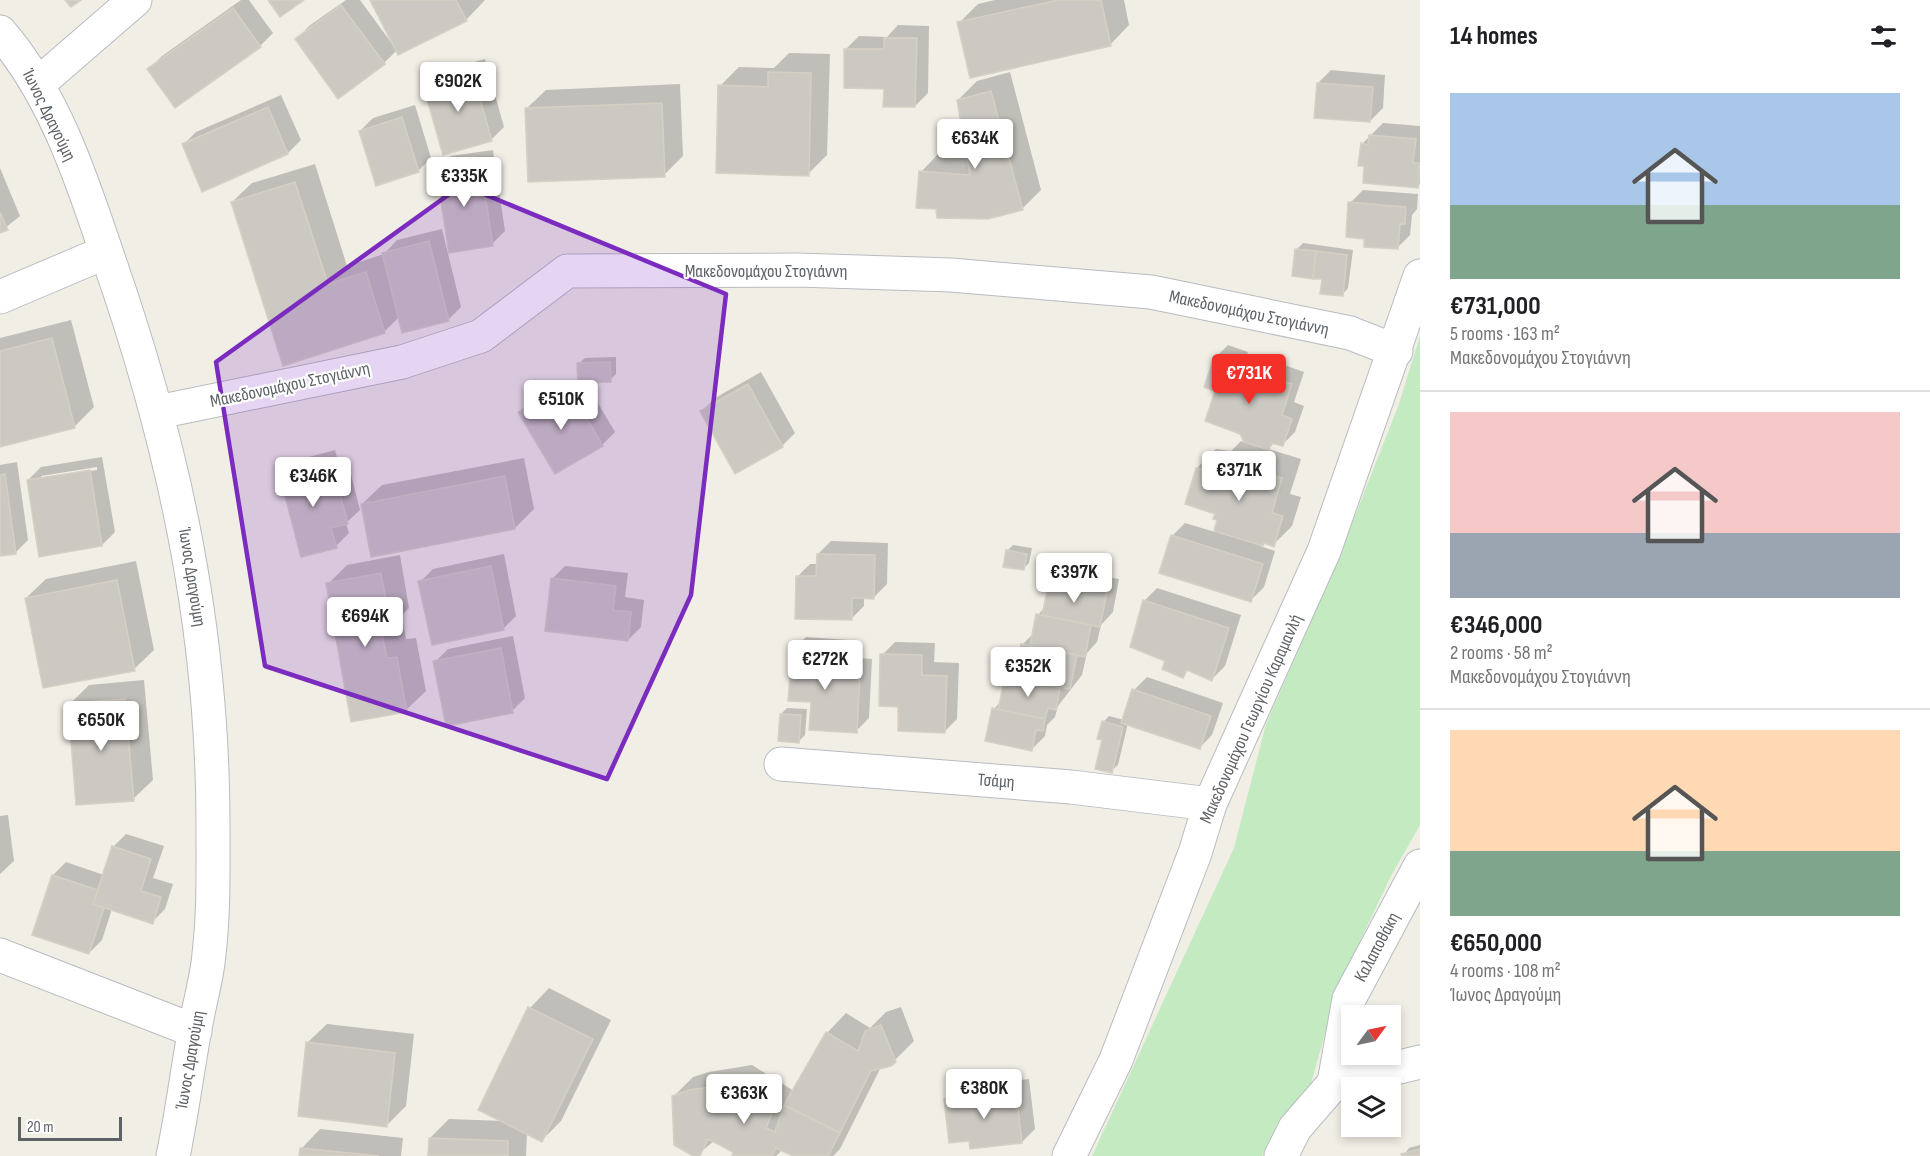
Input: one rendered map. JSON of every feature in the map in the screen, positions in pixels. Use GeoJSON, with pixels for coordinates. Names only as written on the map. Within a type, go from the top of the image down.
{"type":"FeatureCollection","features":[{"type":"Feature","properties":{"kind":"street"},"geometry":{"type":"LineString","coordinates":[[38,84],[135,0]]}},
{"type":"Feature","properties":{"kind":"street","name":"Ίωνος Δραγούμη"},"geometry":{"type":"LineString","coordinates":[[0,32],[38,84],[71,158],[106,252],[158,412],[189,549],[199,615],[212,744],[213,864],[209,955],[173,1156]]}},
{"type":"Feature","properties":{"kind":"street"},"geometry":{"type":"LineString","coordinates":[[0,297],[106,252]]}},
{"type":"Feature","properties":{"kind":"street","name":"Μακεδονομάχου Στογιάννη"},"geometry":{"type":"LineString","coordinates":[[158,412],[402,362],[481,336],[567,271],[798,270],[940,274],[1150,292],[1350,333],[1396,351]]}},
{"type":"Feature","properties":{"kind":"street","name":"Μακεδονομάχου Γεωργίου Καραμανλή"},"geometry":{"type":"LineString","coordinates":[[1069,1156],[1116,1060],[1195,853],[1210,804],[1256,708],[1324,551],[1396,351],[1420,276]]}},
{"type":"Feature","properties":{"kind":"street","name":"Τσάμη"},"geometry":{"type":"LineString","coordinates":[[781,764],[1071,787],[1210,804]]}},
{"type":"Feature","properties":{"kind":"street","name":"Καλαποθάκη"},"geometry":{"type":"LineString","coordinates":[[1334,1083],[1349,999],[1420,866]]}},
{"type":"Feature","properties":{"kind":"street"},"geometry":{"type":"LineString","coordinates":[[0,956],[195,1031]]}},
{"type":"Feature","properties":{"kind":"street"},"geometry":{"type":"LineString","coordinates":[[1281,1156],[1295,1128],[1334,1083],[1420,1062]]}},
{"type":"Feature","properties":{"kind":"highlighted area"},"geometry":{"type":"Polygon","coordinates":[[[462,185],[726,294],[691,595],[607,779],[265,666],[216,362],[462,185]]]}},
{"type":"Feature","properties":{"kind":"green space"},"geometry":{"type":"Polygon","coordinates":[[[1420,336],[1420,825],[1391,876],[1338,987],[1307,1098],[1262,1156],[1092,1156],[1234,848],[1266,724],[1333,572],[1399,404],[1420,336]]]}},
{"type":"Feature","properties":{"kind":"building"},"geometry":{"type":"Polygon","coordinates":[[[65,0],[81,0],[71,7],[65,0]]]}},
{"type":"Feature","properties":{"kind":"building"},"geometry":{"type":"Polygon","coordinates":[[[268,0],[304,0],[280,17],[268,0]]]}},
{"type":"Feature","properties":{"kind":"building"},"geometry":{"type":"Polygon","coordinates":[[[370,0],[456,0],[467,21],[398,55],[370,0]]]}},
{"type":"Feature","properties":{"kind":"building"},"geometry":{"type":"Polygon","coordinates":[[[1058,0],[1101,0],[1111,46],[970,78],[957,22],[1058,0]]]}},
{"type":"Feature","properties":{"kind":"building"},"geometry":{"type":"Polygon","coordinates":[[[341,5],[385,64],[338,99],[295,39],[341,5]]]}},
{"type":"Feature","properties":{"kind":"building"},"geometry":{"type":"Polygon","coordinates":[[[233,8],[261,47],[175,108],[147,69],[233,8]]]}},
{"type":"Feature","properties":{"kind":"building"},"geometry":{"type":"Polygon","coordinates":[[[884,38],[917,38],[915,107],[883,107],[884,89],[844,88],[844,49],[884,49],[884,38]]]}},
{"type":"Feature","properties":{"kind":"building"},"geometry":{"type":"Polygon","coordinates":[[[472,71],[492,141],[443,155],[423,85],[472,71]]]}},
{"type":"Feature","properties":{"kind":"building"},"geometry":{"type":"Polygon","coordinates":[[[768,72],[811,73],[809,176],[716,173],[718,85],[768,87],[768,72]]]}},
{"type":"Feature","properties":{"kind":"building"},"geometry":{"type":"Polygon","coordinates":[[[1317,83],[1373,87],[1370,122],[1314,118],[1317,83]]]}},
{"type":"Feature","properties":{"kind":"building"},"geometry":{"type":"Polygon","coordinates":[[[991,91],[1023,210],[988,219],[937,218],[936,209],[916,208],[919,171],[970,175],[957,100],[991,91]]]}},
{"type":"Feature","properties":{"kind":"building"},"geometry":{"type":"Polygon","coordinates":[[[662,103],[665,177],[528,182],[525,108],[662,103]]]}},
{"type":"Feature","properties":{"kind":"building"},"geometry":{"type":"Polygon","coordinates":[[[268,107],[288,154],[202,192],[182,144],[268,107]]]}},
{"type":"Feature","properties":{"kind":"building"},"geometry":{"type":"Polygon","coordinates":[[[402,117],[419,172],[376,186],[359,131],[402,117]]]}},
{"type":"Feature","properties":{"kind":"building"},"geometry":{"type":"Polygon","coordinates":[[[1369,135],[1416,139],[1413,163],[1420,163],[1418,188],[1363,183],[1364,166],[1358,166],[1361,143],[1368,145],[1369,135]]]}},
{"type":"Feature","properties":{"kind":"building"},"geometry":{"type":"Polygon","coordinates":[[[480,162],[493,246],[449,253],[436,169],[480,162]]]}},
{"type":"Feature","properties":{"kind":"building"},"geometry":{"type":"Polygon","coordinates":[[[295,182],[328,284],[366,272],[385,333],[283,366],[231,202],[295,182]]]}},
{"type":"Feature","properties":{"kind":"building"},"geometry":{"type":"Polygon","coordinates":[[[1348,202],[1406,207],[1405,224],[1400,224],[1398,249],[1364,247],[1364,239],[1346,237],[1348,202]]]}},
{"type":"Feature","properties":{"kind":"building"},"geometry":{"type":"Polygon","coordinates":[[[0,212],[8,230],[0,233],[0,212]]]}},
{"type":"Feature","properties":{"kind":"building"},"geometry":{"type":"Polygon","coordinates":[[[429,241],[449,321],[402,333],[382,253],[429,241]]]}},
{"type":"Feature","properties":{"kind":"building"},"geometry":{"type":"Polygon","coordinates":[[[1295,249],[1316,251],[1313,279],[1292,276],[1295,249]]]}},
{"type":"Feature","properties":{"kind":"building"},"geometry":{"type":"Polygon","coordinates":[[[1316,251],[1347,255],[1343,296],[1320,294],[1322,279],[1313,279],[1316,251]]]}},
{"type":"Feature","properties":{"kind":"building"},"geometry":{"type":"Polygon","coordinates":[[[52,338],[75,428],[0,447],[0,351],[52,338]]]}},
{"type":"Feature","properties":{"kind":"building"},"geometry":{"type":"Polygon","coordinates":[[[1214,358],[1236,365],[1233,374],[1256,382],[1259,373],[1292,384],[1282,415],[1292,419],[1283,446],[1271,443],[1269,450],[1244,442],[1240,434],[1205,421],[1215,391],[1204,387],[1214,358]]]}},
{"type":"Feature","properties":{"kind":"building"},"geometry":{"type":"Polygon","coordinates":[[[610,362],[611,382],[578,383],[577,363],[610,362]]]}},
{"type":"Feature","properties":{"kind":"building"},"geometry":{"type":"Polygon","coordinates":[[[748,384],[783,447],[735,474],[700,411],[748,384]]]}},
{"type":"Feature","properties":{"kind":"building"},"geometry":{"type":"Polygon","coordinates":[[[570,390],[603,446],[555,474],[518,412],[542,398],[546,405],[570,390]]]}},
{"type":"Feature","properties":{"kind":"building"},"geometry":{"type":"Polygon","coordinates":[[[1221,460],[1282,478],[1272,513],[1283,516],[1274,547],[1264,543],[1263,546],[1214,531],[1217,520],[1213,519],[1215,514],[1185,504],[1196,468],[1217,471],[1221,460]]]}},
{"type":"Feature","properties":{"kind":"building"},"geometry":{"type":"Polygon","coordinates":[[[322,462],[328,485],[337,483],[348,524],[331,528],[337,548],[301,557],[279,473],[322,462]]]}},
{"type":"Feature","properties":{"kind":"building"},"geometry":{"type":"Polygon","coordinates":[[[90,470],[102,546],[39,557],[27,480],[90,470]]]}},
{"type":"Feature","properties":{"kind":"building"},"geometry":{"type":"Polygon","coordinates":[[[5,474],[16,554],[0,556],[0,475],[5,474]]]}},
{"type":"Feature","properties":{"kind":"building"},"geometry":{"type":"Polygon","coordinates":[[[505,476],[515,529],[371,557],[361,504],[505,476]]]}},
{"type":"Feature","properties":{"kind":"building"},"geometry":{"type":"Polygon","coordinates":[[[1171,535],[1263,564],[1251,602],[1159,573],[1171,535]]]}},
{"type":"Feature","properties":{"kind":"building"},"geometry":{"type":"Polygon","coordinates":[[[1006,550],[1027,554],[1024,570],[1003,567],[1006,550]]]}},
{"type":"Feature","properties":{"kind":"building"},"geometry":{"type":"Polygon","coordinates":[[[817,554],[875,555],[874,599],[852,598],[852,620],[795,619],[796,576],[816,576],[817,554]]]}},
{"type":"Feature","properties":{"kind":"building"},"geometry":{"type":"Polygon","coordinates":[[[491,566],[504,630],[432,645],[418,581],[491,566]]]}},
{"type":"Feature","properties":{"kind":"building"},"geometry":{"type":"Polygon","coordinates":[[[381,573],[391,628],[381,630],[387,658],[397,657],[407,712],[351,722],[326,583],[381,573]]]}},
{"type":"Feature","properties":{"kind":"building"},"geometry":{"type":"Polygon","coordinates":[[[551,578],[616,586],[613,610],[631,612],[628,641],[545,631],[551,578]]]}},
{"type":"Feature","properties":{"kind":"building"},"geometry":{"type":"Polygon","coordinates":[[[117,580],[135,671],[43,688],[25,598],[117,580]]]}},
{"type":"Feature","properties":{"kind":"building"},"geometry":{"type":"Polygon","coordinates":[[[1049,581],[1107,592],[1100,627],[1042,616],[1049,581]]]}},
{"type":"Feature","properties":{"kind":"building"},"geometry":{"type":"Polygon","coordinates":[[[1143,600],[1229,628],[1212,681],[1187,670],[1183,678],[1162,669],[1165,661],[1130,647],[1143,600]]]}},
{"type":"Feature","properties":{"kind":"building"},"geometry":{"type":"Polygon","coordinates":[[[1036,614],[1091,625],[1085,657],[1030,646],[1036,614]]]}},
{"type":"Feature","properties":{"kind":"building"},"geometry":{"type":"Polygon","coordinates":[[[1021,644],[1077,655],[1070,689],[1014,678],[1021,644]]]}},
{"type":"Feature","properties":{"kind":"building"},"geometry":{"type":"Polygon","coordinates":[[[501,648],[513,713],[446,726],[433,661],[501,648]]]}},
{"type":"Feature","properties":{"kind":"building"},"geometry":{"type":"Polygon","coordinates":[[[792,649],[837,652],[835,670],[860,671],[857,733],[809,730],[811,702],[788,701],[792,649]]]}},
{"type":"Feature","properties":{"kind":"building"},"geometry":{"type":"Polygon","coordinates":[[[880,654],[922,655],[922,675],[947,676],[945,733],[898,731],[898,707],[879,706],[880,654]]]}},
{"type":"Feature","properties":{"kind":"building"},"geometry":{"type":"Polygon","coordinates":[[[1005,676],[1060,688],[1056,710],[1048,708],[1045,719],[998,710],[1005,676]]]}},
{"type":"Feature","properties":{"kind":"building"},"geometry":{"type":"Polygon","coordinates":[[[1132,689],[1211,716],[1200,749],[1121,723],[1132,689]]]}},
{"type":"Feature","properties":{"kind":"building"},"geometry":{"type":"Polygon","coordinates":[[[125,699],[134,801],[76,805],[68,703],[125,699]]]}},
{"type":"Feature","properties":{"kind":"building"},"geometry":{"type":"Polygon","coordinates":[[[992,708],[1045,719],[1043,731],[1036,730],[1032,751],[985,741],[992,708]]]}},
{"type":"Feature","properties":{"kind":"building"},"geometry":{"type":"Polygon","coordinates":[[[780,714],[801,715],[799,743],[778,741],[780,714]]]}},
{"type":"Feature","properties":{"kind":"building"},"geometry":{"type":"Polygon","coordinates":[[[1102,721],[1123,727],[1112,773],[1095,769],[1102,740],[1097,739],[1102,721]]]}},
{"type":"Feature","properties":{"kind":"building"},"geometry":{"type":"Polygon","coordinates":[[[112,846],[151,859],[141,891],[161,897],[153,924],[93,904],[112,846]]]}},
{"type":"Feature","properties":{"kind":"building"},"geometry":{"type":"Polygon","coordinates":[[[52,875],[98,890],[93,904],[104,908],[89,954],[32,935],[52,875]]]}},
{"type":"Feature","properties":{"kind":"building"},"geometry":{"type":"Polygon","coordinates":[[[528,1007],[593,1039],[542,1142],[478,1110],[528,1007]]]}},
{"type":"Feature","properties":{"kind":"building"},"geometry":{"type":"Polygon","coordinates":[[[881,1025],[896,1062],[891,1066],[871,1071],[840,1133],[784,1105],[826,1032],[858,1051],[865,1031],[881,1025]]]}},
{"type":"Feature","properties":{"kind":"building"},"geometry":{"type":"Polygon","coordinates":[[[306,1042],[395,1053],[387,1127],[298,1116],[306,1042]]]}},
{"type":"Feature","properties":{"kind":"building"},"geometry":{"type":"Polygon","coordinates":[[[733,1084],[774,1109],[766,1128],[775,1132],[784,1105],[840,1133],[828,1156],[793,1156],[776,1148],[772,1156],[732,1156],[733,1152],[708,1139],[700,1156],[693,1156],[674,1145],[672,1096],[689,1090],[733,1084]]]}},
{"type":"Feature","properties":{"kind":"building"},"geometry":{"type":"Polygon","coordinates":[[[1016,1091],[1022,1143],[970,1149],[969,1141],[949,1143],[944,1099],[1016,1091]]]}},
{"type":"Feature","properties":{"kind":"building"},"geometry":{"type":"Polygon","coordinates":[[[429,1138],[508,1141],[508,1156],[428,1156],[429,1138]]]}},
{"type":"Feature","properties":{"kind":"building"},"geometry":{"type":"Polygon","coordinates":[[[300,1148],[379,1156],[299,1156],[300,1148]]]}},
{"type":"Feature","properties":{"kind":"building"},"geometry":{"type":"Polygon","coordinates":[[[1420,1149],[1420,1156],[1402,1156],[1401,1154],[1420,1149]]]}}]}
